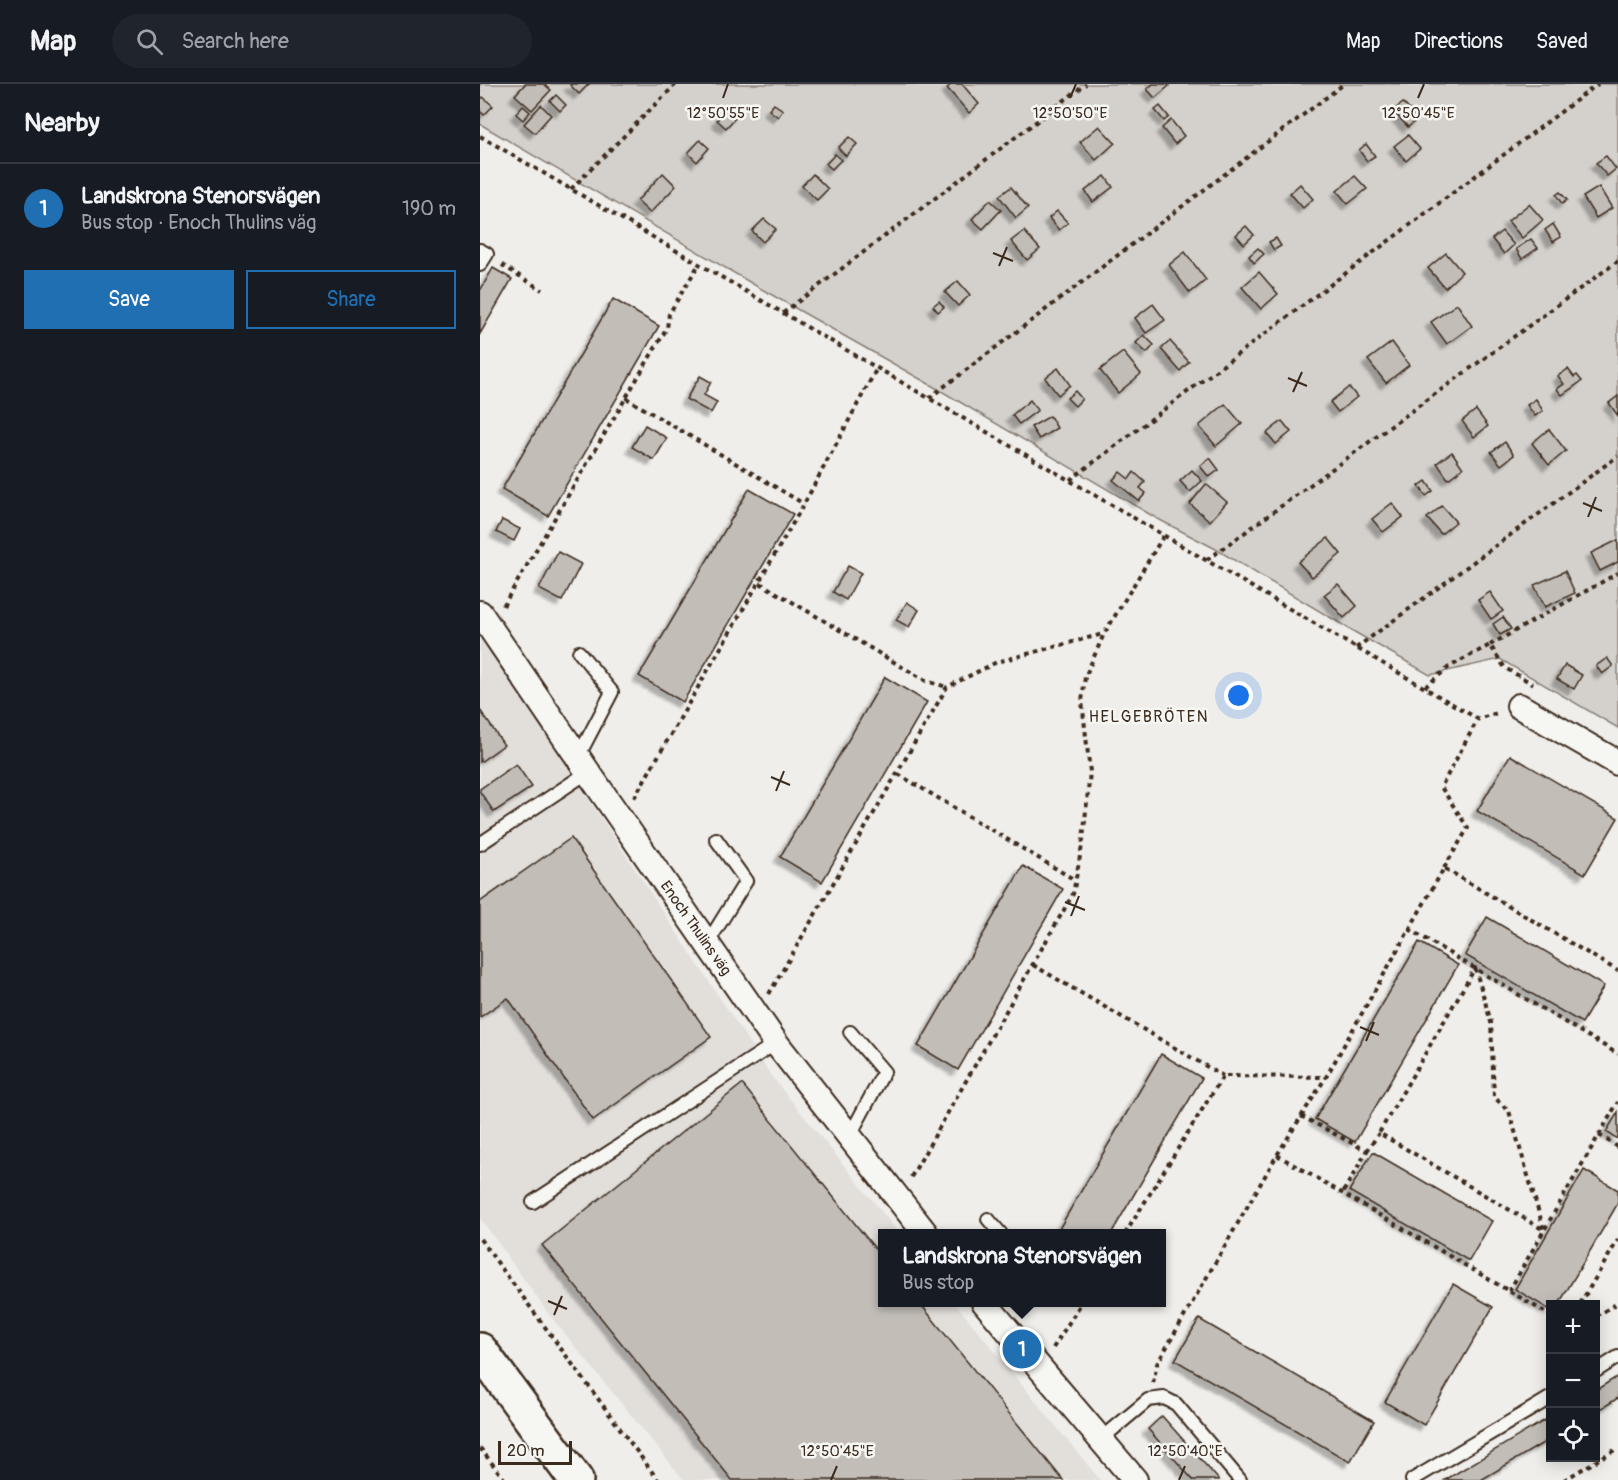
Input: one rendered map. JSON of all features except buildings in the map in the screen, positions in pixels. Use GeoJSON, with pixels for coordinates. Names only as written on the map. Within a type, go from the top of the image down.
{"type":"FeatureCollection","features":[{"type":"Feature","properties":{"kind":"main road"},"geometry":{"type":"LineString","coordinates":[[480,1350],[576,1480]]}},
{"type":"Feature","properties":{"kind":"street","name":"Enoch Thulins väg"},"geometry":{"type":"LineString","coordinates":[[485,619],[619,818],[776,1043],[923,1229]]}},
{"type":"Feature","properties":{"kind":"street"},"geometry":{"type":"LineString","coordinates":[[1519,706],[1618,763]]}},
{"type":"Feature","properties":{"kind":"street"},"geometry":{"type":"LineString","coordinates":[[992,1307],[1040,1370],[1135,1480]]}},
{"type":"Feature","properties":{"kind":"lane"},"geometry":{"type":"LineString","coordinates":[[480,265],[483,252]]}},
{"type":"Feature","properties":{"kind":"lane"},"geometry":{"type":"LineString","coordinates":[[480,844],[583,765],[612,692],[579,652]]}},
{"type":"Feature","properties":{"kind":"lane"},"geometry":{"type":"LineString","coordinates":[[707,944],[746,881],[716,839]]}},
{"type":"Feature","properties":{"kind":"lane"},"geometry":{"type":"LineString","coordinates":[[849,1137],[884,1072],[850,1032]]}},
{"type":"Feature","properties":{"kind":"lane"},"geometry":{"type":"LineString","coordinates":[[533,1202],[776,1043]]}},
{"type":"Feature","properties":{"kind":"lane"},"geometry":{"type":"LineString","coordinates":[[988,1219],[997,1229]]}},
{"type":"Feature","properties":{"kind":"lane"},"geometry":{"type":"LineString","coordinates":[[1600,1368],[1618,1357]]}},
{"type":"Feature","properties":{"kind":"lane"},"geometry":{"type":"LineString","coordinates":[[1100,1440],[1148,1400],[1164,1398],[1176,1404],[1240,1480]]}},
{"type":"Feature","properties":{"kind":"lane"},"geometry":{"type":"LineString","coordinates":[[1412,1480],[1546,1401]]}},
{"type":"Feature","properties":{"kind":"path"},"geometry":{"type":"LineString","coordinates":[[571,189],[676,84]]}},
{"type":"Feature","properties":{"kind":"path"},"geometry":{"type":"LineString","coordinates":[[783,313],[1086,84]]}},
{"type":"Feature","properties":{"kind":"path"},"geometry":{"type":"LineString","coordinates":[[929,398],[1344,84]]}},
{"type":"Feature","properties":{"kind":"path"},"geometry":{"type":"LineString","coordinates":[[1070,480],[1598,84]]}},
{"type":"Feature","properties":{"kind":"path"},"geometry":{"type":"LineString","coordinates":[[480,136],[1478,718]]}},
{"type":"Feature","properties":{"kind":"path"},"geometry":{"type":"LineString","coordinates":[[483,252],[542,290]]}},
{"type":"Feature","properties":{"kind":"path"},"geometry":{"type":"LineString","coordinates":[[1207,560],[1618,261]]}},
{"type":"Feature","properties":{"kind":"path"},"geometry":{"type":"LineString","coordinates":[[485,619],[507,600],[667,328],[669,314],[699,264]]}},
{"type":"Feature","properties":{"kind":"path"},"geometry":{"type":"LineString","coordinates":[[619,818],[640,791],[804,504],[877,368]]}},
{"type":"Feature","properties":{"kind":"path"},"geometry":{"type":"LineString","coordinates":[[626,398],[804,504]]}},
{"type":"Feature","properties":{"kind":"path"},"geometry":{"type":"LineString","coordinates":[[1356,648],[1618,456]]}},
{"type":"Feature","properties":{"kind":"path"},"geometry":{"type":"LineString","coordinates":[[898,1200],[1073,894],[1083,840],[1090,772],[1082,701],[1085,677],[1104,634],[1164,535]]}},
{"type":"Feature","properties":{"kind":"path"},"geometry":{"type":"LineString","coordinates":[[1490,645],[1618,573]]}},
{"type":"Feature","properties":{"kind":"path"},"geometry":{"type":"LineString","coordinates":[[759,583],[926,681],[947,687]]}},
{"type":"Feature","properties":{"kind":"path"},"geometry":{"type":"LineString","coordinates":[[756,1014],[947,687],[997,662],[1104,634]]}},
{"type":"Feature","properties":{"kind":"path"},"geometry":{"type":"LineString","coordinates":[[1148,1400],[1157,1364],[1277,1155],[1326,1077],[1468,828],[1441,787],[1478,718],[1519,706]]}},
{"type":"Feature","properties":{"kind":"path"},"geometry":{"type":"LineString","coordinates":[[898,774],[1075,880]]}},
{"type":"Feature","properties":{"kind":"path"},"geometry":{"type":"LineString","coordinates":[[1444,868],[1618,971]]}},
{"type":"Feature","properties":{"kind":"path"},"geometry":{"type":"LineString","coordinates":[[1409,929],[1618,1054]]}},
{"type":"Feature","properties":{"kind":"path"},"geometry":{"type":"LineString","coordinates":[[1033,964],[1223,1076],[1326,1077]]}},
{"type":"Feature","properties":{"kind":"path"},"geometry":{"type":"LineString","coordinates":[[1342,1194],[1475,968]]}},
{"type":"Feature","properties":{"kind":"path"},"geometry":{"type":"LineString","coordinates":[[1475,968],[1491,1022],[1494,1097],[1509,1111],[1544,1230]]}},
{"type":"Feature","properties":{"kind":"path"},"geometry":{"type":"LineString","coordinates":[[1127,1229],[1223,1076]]}},
{"type":"Feature","properties":{"kind":"path"},"geometry":{"type":"LineString","coordinates":[[1509,1291],[1618,1102]]}},
{"type":"Feature","properties":{"kind":"path"},"geometry":{"type":"LineString","coordinates":[[1301,1116],[1367,1151]]}},
{"type":"Feature","properties":{"kind":"path"},"geometry":{"type":"LineString","coordinates":[[1379,1133],[1544,1230]]}},
{"type":"Feature","properties":{"kind":"path"},"geometry":{"type":"LineString","coordinates":[[1599,1135],[1618,1147]]}},
{"type":"Feature","properties":{"kind":"path"},"geometry":{"type":"LineString","coordinates":[[1277,1155],[1546,1312]]}},
{"type":"Feature","properties":{"kind":"path"},"geometry":{"type":"LineString","coordinates":[[480,1239],[658,1480]]}},
{"type":"Feature","properties":{"kind":"path"},"geometry":{"type":"LineString","coordinates":[[1583,1300],[1618,1240]]}},
{"type":"Feature","properties":{"kind":"path"},"geometry":{"type":"LineString","coordinates":[[1600,1314],[1618,1303]]}},
{"type":"Feature","properties":{"kind":"path"},"geometry":{"type":"LineString","coordinates":[[1040,1370],[1079,1307]]}},
{"type":"Feature","properties":{"kind":"path"},"geometry":{"type":"LineString","coordinates":[[480,1448],[505,1480]]}},
{"type":"Feature","properties":{"kind":"path"},"geometry":{"type":"LineString","coordinates":[[1564,1480],[1618,1448]]}},
{"type":"Feature","properties":{"kind":"shaded area"},"geometry":{"type":"Polygon","coordinates":[[[480,84],[1618,84],[1618,728],[1500,659],[1430,675],[480,124],[480,84]]]}},
{"type":"Feature","properties":{"kind":"shaded area"},"geometry":{"type":"Polygon","coordinates":[[[480,634],[772,1077],[896,1229],[878,1229],[878,1307],[958,1307],[1100,1480],[684,1480],[551,1317],[480,1218],[480,634]]]}},
{"type":"Feature","properties":{"kind":"place","name":"Landskrona Stenorsvägen"},"geometry":{"type":"Point","coordinates":[1022,1349]}},
{"type":"Feature","properties":{"kind":"district","name":"HELGEBRÖTEN"},"geometry":{"type":"Point","coordinates":[1149,716]}}]}
